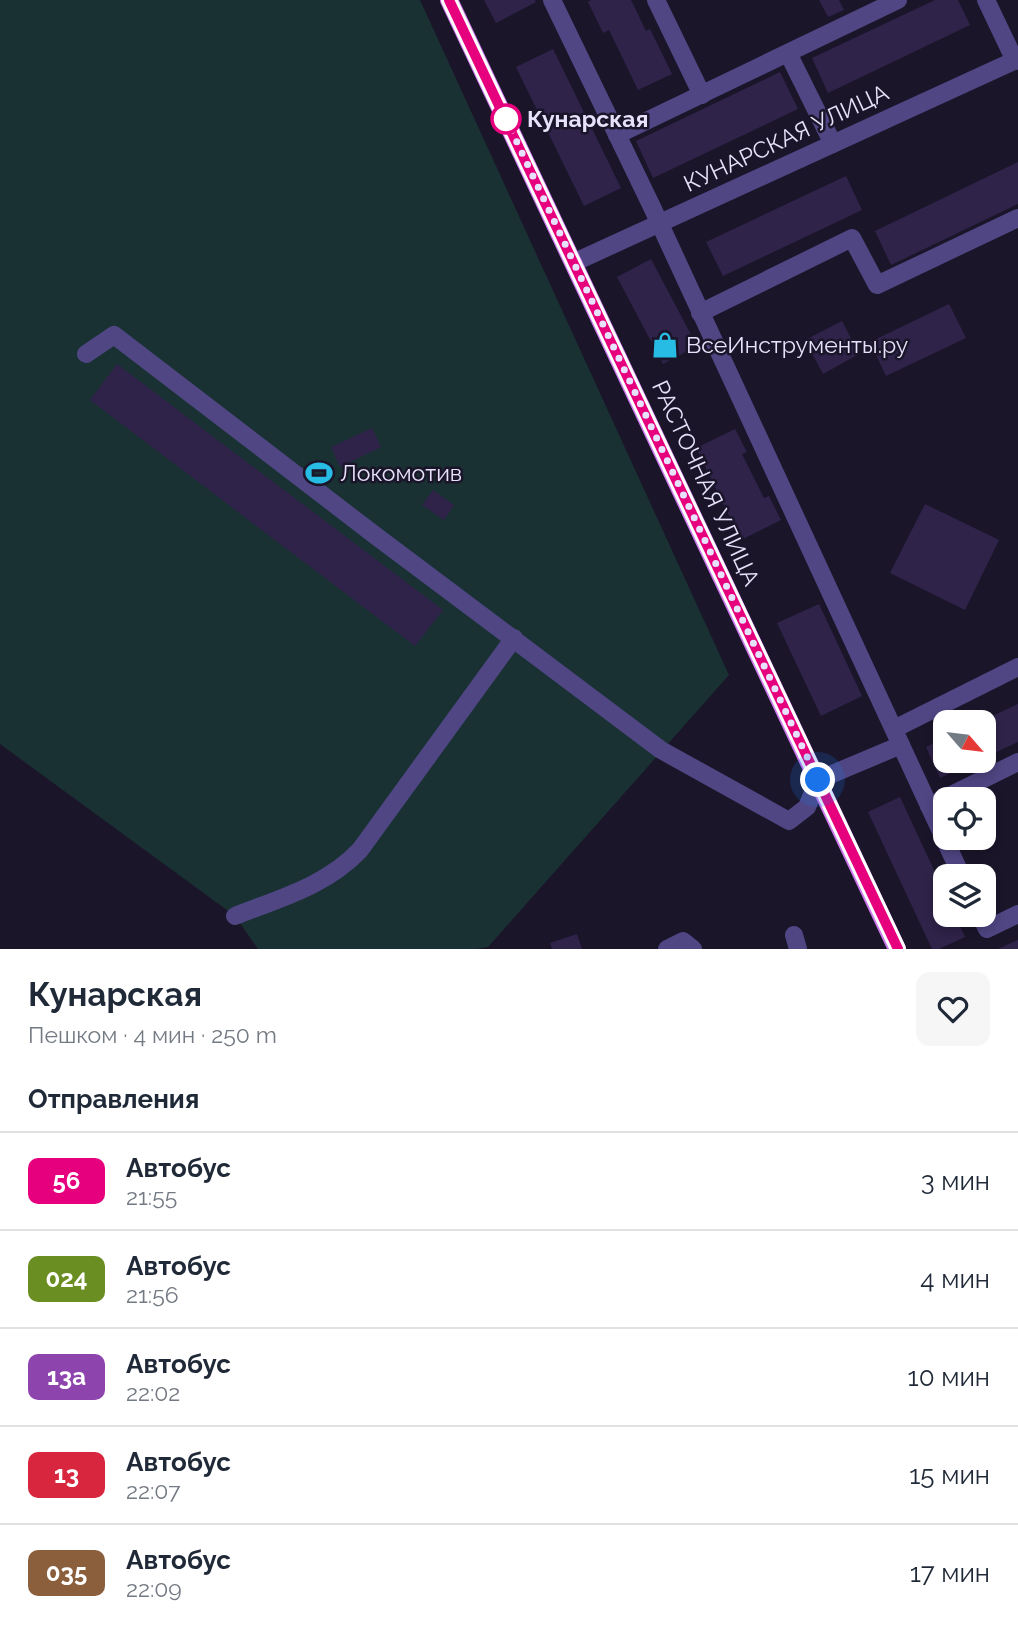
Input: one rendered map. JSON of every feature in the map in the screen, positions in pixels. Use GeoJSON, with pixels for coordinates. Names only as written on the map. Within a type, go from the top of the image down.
{"type":"FeatureCollection","features":[{"type":"Feature","properties":{"kind":"main road","name":"РАСТОЧНАЯ УЛИЦА"},"geometry":{"type":"LineString","coordinates":[[449,0],[897,949]]}},
{"type":"Feature","properties":{"kind":"street"},"geometry":{"type":"LineString","coordinates":[[552,0],[659,223],[956,864]]}},
{"type":"Feature","properties":{"kind":"street"},"geometry":{"type":"LineString","coordinates":[[656,0],[702,94]]}},
{"type":"Feature","properties":{"kind":"street"},"geometry":{"type":"LineString","coordinates":[[617,135],[898,0]]}},
{"type":"Feature","properties":{"kind":"street"},"geometry":{"type":"LineString","coordinates":[[986,0],[1017,60]]}},
{"type":"Feature","properties":{"kind":"street"},"geometry":{"type":"LineString","coordinates":[[788,53],[833,144]]}},
{"type":"Feature","properties":{"kind":"street","name":"КУНАРСКАЯ УЛИЦА"},"geometry":{"type":"LineString","coordinates":[[575,262],[1017,60]]}},
{"type":"Feature","properties":{"kind":"street"},"geometry":{"type":"LineString","coordinates":[[700,313],[852,238],[877,285],[1018,218]]}},
{"type":"Feature","properties":{"kind":"street"},"geometry":{"type":"LineString","coordinates":[[86,354],[114,335],[662,750],[789,821],[807,807],[818,780],[1018,667]]}},
{"type":"Feature","properties":{"kind":"street"},"geometry":{"type":"LineString","coordinates":[[235,916],[325,880],[347,864],[360,850],[514,638]]}},
{"type":"Feature","properties":{"kind":"street"},"geometry":{"type":"LineString","coordinates":[[929,806],[1018,762]]}},
{"type":"Feature","properties":{"kind":"street"},"geometry":{"type":"LineString","coordinates":[[996,924],[1018,914]]}},
{"type":"Feature","properties":{"kind":"street"},"geometry":{"type":"LineString","coordinates":[[667,949],[683,941],[692,949]]}},
{"type":"Feature","properties":{"kind":"green space","name":"Локомотив"},"geometry":{"type":"Polygon","coordinates":[[[0,0],[420,0],[729,675],[488,947],[258,949],[235,916],[0,744],[0,0]]]}},
{"type":"Feature","properties":{"kind":"building"},"geometry":{"type":"Polygon","coordinates":[[[484,0],[535,0],[536,2],[496,23],[484,0]]]}},
{"type":"Feature","properties":{"kind":"building"},"geometry":{"type":"Polygon","coordinates":[[[631,0],[646,31],[650,29],[672,74],[638,90],[609,30],[603,33],[588,2],[631,0]]]}},
{"type":"Feature","properties":{"kind":"building"},"geometry":{"type":"Polygon","coordinates":[[[819,0],[839,0],[844,10],[828,17],[819,0]]]}},
{"type":"Feature","properties":{"kind":"building"},"geometry":{"type":"Polygon","coordinates":[[[935,0],[958,0],[970,25],[828,93],[812,58],[935,0]]]}},
{"type":"Feature","properties":{"kind":"building"},"geometry":{"type":"Polygon","coordinates":[[[553,49],[621,188],[584,206],[516,67],[553,49]]]}},
{"type":"Feature","properties":{"kind":"building"},"geometry":{"type":"Polygon","coordinates":[[[780,72],[798,109],[653,178],[636,141],[780,72]]]}},
{"type":"Feature","properties":{"kind":"building"},"geometry":{"type":"Polygon","coordinates":[[[1018,162],[1018,204],[891,265],[875,231],[1018,162]]]}},
{"type":"Feature","properties":{"kind":"building"},"geometry":{"type":"Polygon","coordinates":[[[846,176],[862,210],[723,276],[706,242],[846,176]]]}},
{"type":"Feature","properties":{"kind":"building"},"geometry":{"type":"Polygon","coordinates":[[[651,259],[697,346],[663,364],[617,277],[651,259]]]}},
{"type":"Feature","properties":{"kind":"building"},"geometry":{"type":"Polygon","coordinates":[[[949,304],[966,338],[886,376],[870,342],[949,304]]]}},
{"type":"Feature","properties":{"kind":"building"},"geometry":{"type":"Polygon","coordinates":[[[842,321],[859,354],[823,374],[805,340],[842,321]]]}},
{"type":"Feature","properties":{"kind":"building"},"geometry":{"type":"Polygon","coordinates":[[[117,364],[443,610],[415,646],[90,400],[117,364]]]}},
{"type":"Feature","properties":{"kind":"building"},"geometry":{"type":"Polygon","coordinates":[[[372,428],[381,447],[340,467],[331,447],[372,428]]]}},
{"type":"Feature","properties":{"kind":"building"},"geometry":{"type":"Polygon","coordinates":[[[735,429],[747,452],[742,454],[764,498],[769,496],[781,520],[741,540],[696,448],[735,429]]]}},
{"type":"Feature","properties":{"kind":"building"},"geometry":{"type":"Polygon","coordinates":[[[433,490],[454,505],[444,520],[422,505],[433,490]]]}},
{"type":"Feature","properties":{"kind":"building"},"geometry":{"type":"Polygon","coordinates":[[[925,504],[999,540],[965,610],[890,573],[925,504]]]}},
{"type":"Feature","properties":{"kind":"building"},"geometry":{"type":"Polygon","coordinates":[[[819,604],[862,696],[821,716],[777,623],[819,604]]]}},
{"type":"Feature","properties":{"kind":"building"},"geometry":{"type":"Polygon","coordinates":[[[1018,704],[1018,742],[996,752],[996,714],[1018,704]]]}},
{"type":"Feature","properties":{"kind":"building"},"geometry":{"type":"Polygon","coordinates":[[[933,744],[933,762],[926,747],[933,744]]]}},
{"type":"Feature","properties":{"kind":"building"},"geometry":{"type":"Polygon","coordinates":[[[900,797],[933,868],[933,927],[960,927],[965,937],[939,949],[932,949],[868,812],[900,797]]]}},
{"type":"Feature","properties":{"kind":"building"},"geometry":{"type":"Polygon","coordinates":[[[577,934],[582,949],[552,949],[550,943],[577,934]]]}},
{"type":"Feature","properties":{"kind":"building"},"geometry":{"type":"Polygon","coordinates":[[[1018,940],[1018,949],[998,949],[1018,940]]]}},
{"type":"Feature","properties":{"kind":"bus line","name":"56"},"geometry":{"type":"LineString","coordinates":[[449,0],[898,949]]}},
{"type":"Feature","properties":{"kind":"place","name":"Кунарская"},"geometry":{"type":"Point","coordinates":[506,119]}},
{"type":"Feature","properties":{"kind":"place","name":"ВсеИнструменты.ру"},"geometry":{"type":"Point","coordinates":[665,345]}},
{"type":"Feature","properties":{"kind":"place","name":"Локомотив"},"geometry":{"type":"Point","coordinates":[319,473]}},
{"type":"Feature","properties":{"kind":"route"},"geometry":{"type":"LineString","coordinates":[[506,119],[818,780]]}}]}
